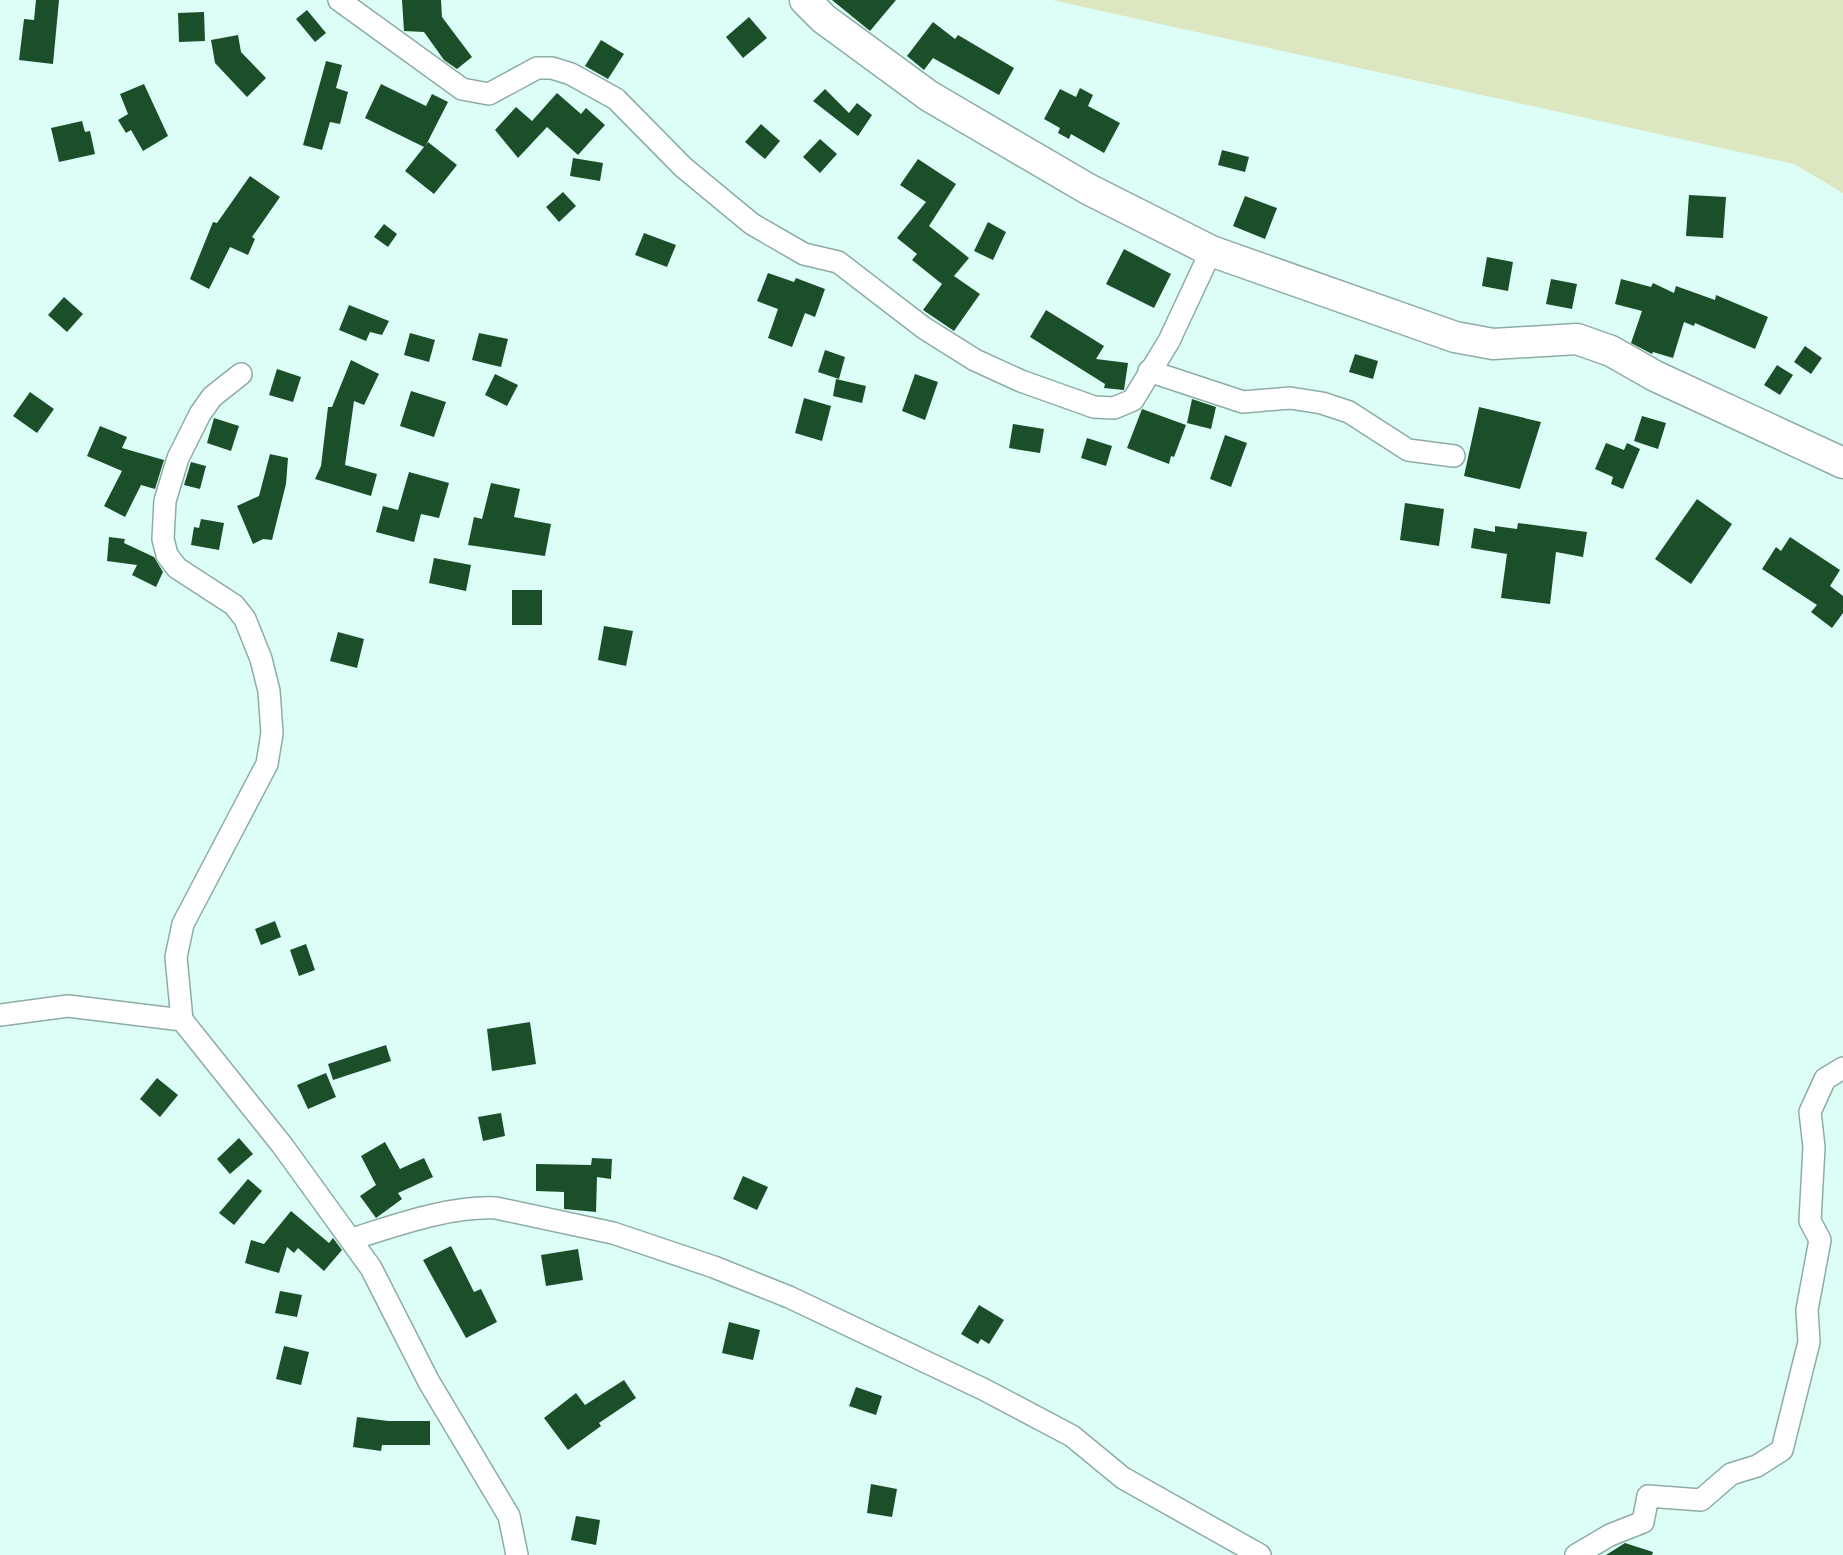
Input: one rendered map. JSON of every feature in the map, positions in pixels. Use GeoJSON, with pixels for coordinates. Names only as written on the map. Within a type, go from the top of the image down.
{"type":"FeatureCollection","features":[{"type":"Feature","properties":{"kind":"street"},"geometry":{"type":"LineString","coordinates":[[338,0],[462,89],[476,94],[489,94],[537,68],[552,68],[572,74],[616,99],[674,159],[752,224],[804,254],[838,262],[924,328],[998,370],[1094,407],[1114,408],[1133,400],[1169,341],[1211,251]]}},
{"type":"Feature","properties":{"kind":"street"},"geometry":{"type":"LineString","coordinates":[[805,0],[824,19],[929,96],[1087,190],[1211,251],[1455,337],[1493,344],[1577,340],[1611,351],[1655,376],[1843,463]]}},
{"type":"Feature","properties":{"kind":"street"},"geometry":{"type":"LineString","coordinates":[[1149,371],[1243,402],[1290,398],[1322,403],[1349,412],[1408,450],[1454,456]]}},
{"type":"Feature","properties":{"kind":"street"},"geometry":{"type":"LineString","coordinates":[[241,374],[212,397],[200,414],[178,458],[165,500],[163,538],[167,555],[177,568],[234,605],[245,619],[261,659],[269,691],[272,733],[267,764],[183,924],[176,957],[182,1020],[252,1105],[371,1268],[429,1382],[509,1516],[517,1555]]}},
{"type":"Feature","properties":{"kind":"street"},"geometry":{"type":"LineString","coordinates":[[0,1015],[68,1006],[182,1020]]}},
{"type":"Feature","properties":{"kind":"street"},"geometry":{"type":"LineString","coordinates":[[1576,1555],[1610,1535],[1643,1522],[1648,1496],[1701,1500],[1731,1474],[1757,1465],[1782,1450],[1809,1342],[1807,1310],[1820,1241],[1810,1221],[1814,1147],[1810,1112],[1825,1079],[1843,1069]]}},
{"type":"Feature","properties":{"kind":"street"},"geometry":{"type":"LineString","coordinates":[[352,1239],[396,1225],[467,1210],[496,1208],[612,1233],[715,1267],[848,1324],[1072,1436],[1124,1478],[1260,1555]]}},
{"type":"Feature","properties":{"kind":"green space"},"geometry":{"type":"Polygon","coordinates":[[[1052,0],[1843,0],[1843,193],[1794,164],[1052,0]]]}},
{"type":"Feature","properties":{"kind":"building"},"geometry":{"type":"Polygon","coordinates":[[[36,0],[59,0],[53,64],[19,60],[24,19],[34,20],[36,0]]]}},
{"type":"Feature","properties":{"kind":"building"},"geometry":{"type":"Polygon","coordinates":[[[402,0],[441,0],[442,17],[472,57],[457,69],[444,60],[424,32],[404,31],[402,0]]]}},
{"type":"Feature","properties":{"kind":"building"},"geometry":{"type":"Polygon","coordinates":[[[832,0],[896,0],[870,31],[832,0]]]}},
{"type":"Feature","properties":{"kind":"building"},"geometry":{"type":"Polygon","coordinates":[[[307,10],[326,33],[315,42],[296,19],[307,10]]]}},
{"type":"Feature","properties":{"kind":"building"},"geometry":{"type":"Polygon","coordinates":[[[204,12],[205,41],[179,42],[178,13],[204,12]]]}},
{"type":"Feature","properties":{"kind":"building"},"geometry":{"type":"Polygon","coordinates":[[[749,17],[767,38],[743,58],[726,37],[749,17]]]}},
{"type":"Feature","properties":{"kind":"building"},"geometry":{"type":"Polygon","coordinates":[[[933,22],[955,39],[958,35],[1014,68],[999,95],[933,58],[924,70],[907,56],[933,22]]]}},
{"type":"Feature","properties":{"kind":"building"},"geometry":{"type":"Polygon","coordinates":[[[238,35],[241,52],[266,78],[247,97],[215,63],[211,40],[238,35]]]}},
{"type":"Feature","properties":{"kind":"building"},"geometry":{"type":"Polygon","coordinates":[[[601,40],[624,54],[608,79],[585,66],[601,40]]]}},
{"type":"Feature","properties":{"kind":"building"},"geometry":{"type":"Polygon","coordinates":[[[326,61],[342,65],[336,88],[348,92],[340,124],[330,122],[322,150],[303,145],[326,61]]]}},
{"type":"Feature","properties":{"kind":"building"},"geometry":{"type":"Polygon","coordinates":[[[144,84],[168,136],[143,151],[131,130],[126,133],[118,120],[128,114],[120,94],[144,84]]]}},
{"type":"Feature","properties":{"kind":"building"},"geometry":{"type":"Polygon","coordinates":[[[381,84],[426,106],[432,94],[448,102],[425,147],[428,142],[457,165],[434,194],[405,171],[424,147],[365,118],[381,84]]]}},
{"type":"Feature","properties":{"kind":"building"},"geometry":{"type":"Polygon","coordinates":[[[1080,88],[1093,95],[1088,106],[1120,123],[1104,153],[1071,134],[1069,139],[1058,133],[1060,128],[1044,119],[1060,89],[1076,97],[1080,88]]]}},
{"type":"Feature","properties":{"kind":"building"},"geometry":{"type":"Polygon","coordinates":[[[825,89],[849,113],[857,103],[872,115],[858,136],[813,101],[825,89]]]}},
{"type":"Feature","properties":{"kind":"building"},"geometry":{"type":"Polygon","coordinates":[[[557,93],[581,114],[586,108],[605,125],[578,155],[547,127],[518,158],[495,130],[516,107],[532,121],[557,93]]]}},
{"type":"Feature","properties":{"kind":"building"},"geometry":{"type":"Polygon","coordinates":[[[82,121],[85,132],[90,131],[95,154],[59,162],[51,128],[82,121]]]}},
{"type":"Feature","properties":{"kind":"building"},"geometry":{"type":"Polygon","coordinates":[[[761,124],[780,141],[765,159],[745,142],[761,124]]]}},
{"type":"Feature","properties":{"kind":"building"},"geometry":{"type":"Polygon","coordinates":[[[820,139],[837,154],[820,173],[803,157],[820,139]]]}},
{"type":"Feature","properties":{"kind":"building"},"geometry":{"type":"Polygon","coordinates":[[[1222,150],[1249,157],[1245,172],[1218,165],[1222,150]]]}},
{"type":"Feature","properties":{"kind":"building"},"geometry":{"type":"Polygon","coordinates":[[[573,158],[603,163],[600,181],[570,176],[573,158]]]}},
{"type":"Feature","properties":{"kind":"building"},"geometry":{"type":"Polygon","coordinates":[[[918,159],[956,184],[929,226],[969,258],[954,276],[980,294],[954,331],[923,310],[942,284],[912,260],[917,254],[897,238],[926,202],[900,185],[918,159]]]}},
{"type":"Feature","properties":{"kind":"building"},"geometry":{"type":"Polygon","coordinates":[[[250,176],[280,197],[252,237],[255,239],[248,255],[230,247],[209,289],[190,279],[213,222],[217,223],[250,176]]]}},
{"type":"Feature","properties":{"kind":"building"},"geometry":{"type":"Polygon","coordinates":[[[563,192],[576,206],[559,222],[546,207],[563,192]]]}},
{"type":"Feature","properties":{"kind":"building"},"geometry":{"type":"Polygon","coordinates":[[[1689,195],[1726,197],[1723,238],[1686,236],[1689,195]]]}},
{"type":"Feature","properties":{"kind":"building"},"geometry":{"type":"Polygon","coordinates":[[[1245,196],[1277,208],[1265,239],[1233,226],[1245,196]]]}},
{"type":"Feature","properties":{"kind":"building"},"geometry":{"type":"Polygon","coordinates":[[[988,222],[1006,232],[993,260],[974,251],[988,222]]]}},
{"type":"Feature","properties":{"kind":"building"},"geometry":{"type":"Polygon","coordinates":[[[384,224],[397,234],[388,247],[374,237],[384,224]]]}},
{"type":"Feature","properties":{"kind":"building"},"geometry":{"type":"Polygon","coordinates":[[[644,233],[676,245],[667,267],[635,255],[644,233]]]}},
{"type":"Feature","properties":{"kind":"building"},"geometry":{"type":"Polygon","coordinates":[[[1124,249],[1171,274],[1154,308],[1106,284],[1124,249]]]}},
{"type":"Feature","properties":{"kind":"building"},"geometry":{"type":"Polygon","coordinates":[[[1487,257],[1513,262],[1508,291],[1482,286],[1487,257]]]}},
{"type":"Feature","properties":{"kind":"building"},"geometry":{"type":"Polygon","coordinates":[[[768,273],[794,282],[796,278],[825,289],[815,317],[805,313],[792,347],[768,338],[778,309],[757,301],[768,273]]]}},
{"type":"Feature","properties":{"kind":"building"},"geometry":{"type":"Polygon","coordinates":[[[1551,279],[1577,284],[1572,309],[1546,304],[1551,279]]]}},
{"type":"Feature","properties":{"kind":"building"},"geometry":{"type":"Polygon","coordinates":[[[1621,279],[1651,287],[1653,283],[1674,293],[1676,286],[1715,300],[1716,295],[1768,317],[1755,349],[1695,323],[1694,326],[1684,322],[1673,358],[1653,352],[1652,354],[1631,343],[1642,311],[1615,304],[1621,279]]]}},
{"type":"Feature","properties":{"kind":"building"},"geometry":{"type":"Polygon","coordinates":[[[64,297],[83,314],[67,332],[48,315],[64,297]]]}},
{"type":"Feature","properties":{"kind":"building"},"geometry":{"type":"Polygon","coordinates":[[[349,305],[389,321],[382,335],[370,332],[366,341],[339,330],[349,305]]]}},
{"type":"Feature","properties":{"kind":"building"},"geometry":{"type":"Polygon","coordinates":[[[1046,310],[1104,346],[1096,359],[1128,363],[1124,390],[1104,388],[1105,384],[1030,337],[1046,310]]]}},
{"type":"Feature","properties":{"kind":"building"},"geometry":{"type":"Polygon","coordinates":[[[410,333],[435,340],[429,362],[404,355],[410,333]]]}},
{"type":"Feature","properties":{"kind":"building"},"geometry":{"type":"Polygon","coordinates":[[[479,333],[508,339],[501,367],[472,360],[479,333]]]}},
{"type":"Feature","properties":{"kind":"building"},"geometry":{"type":"Polygon","coordinates":[[[1805,346],[1822,358],[1811,374],[1794,362],[1805,346]]]}},
{"type":"Feature","properties":{"kind":"building"},"geometry":{"type":"Polygon","coordinates":[[[825,350],[845,357],[839,379],[818,372],[825,350]]]}},
{"type":"Feature","properties":{"kind":"building"},"geometry":{"type":"Polygon","coordinates":[[[1355,354],[1378,361],[1373,379],[1349,372],[1355,354]]]}},
{"type":"Feature","properties":{"kind":"building"},"geometry":{"type":"Polygon","coordinates":[[[351,360],[379,374],[364,405],[354,401],[345,465],[377,474],[371,496],[315,479],[321,466],[328,407],[332,407],[351,360]]]}},
{"type":"Feature","properties":{"kind":"building"},"geometry":{"type":"Polygon","coordinates":[[[1777,365],[1793,375],[1780,395],[1764,385],[1777,365]]]}},
{"type":"Feature","properties":{"kind":"building"},"geometry":{"type":"Polygon","coordinates":[[[277,369],[301,377],[293,402],[269,395],[277,369]]]}},
{"type":"Feature","properties":{"kind":"building"},"geometry":{"type":"Polygon","coordinates":[[[495,374],[518,385],[507,406],[485,395],[495,374]]]}},
{"type":"Feature","properties":{"kind":"building"},"geometry":{"type":"Polygon","coordinates":[[[915,374],[938,382],[925,420],[902,411],[915,374]]]}},
{"type":"Feature","properties":{"kind":"building"},"geometry":{"type":"Polygon","coordinates":[[[836,379],[866,386],[862,403],[833,396],[836,379]]]}},
{"type":"Feature","properties":{"kind":"building"},"geometry":{"type":"Polygon","coordinates":[[[411,391],[446,402],[434,437],[400,426],[411,391]]]}},
{"type":"Feature","properties":{"kind":"building"},"geometry":{"type":"Polygon","coordinates":[[[30,392],[54,409],[37,433],[13,416],[30,392]]]}},
{"type":"Feature","properties":{"kind":"building"},"geometry":{"type":"Polygon","coordinates":[[[804,398],[831,406],[822,441],[795,433],[804,398]]]}},
{"type":"Feature","properties":{"kind":"building"},"geometry":{"type":"Polygon","coordinates":[[[1192,399],[1216,407],[1211,429],[1187,423],[1192,399]]]}},
{"type":"Feature","properties":{"kind":"building"},"geometry":{"type":"Polygon","coordinates":[[[1479,407],[1541,422],[1520,489],[1464,476],[1479,407]]]}},
{"type":"Feature","properties":{"kind":"building"},"geometry":{"type":"Polygon","coordinates":[[[1142,409],[1186,425],[1169,464],[1127,448],[1142,409]]]}},
{"type":"Feature","properties":{"kind":"building"},"geometry":{"type":"Polygon","coordinates":[[[1642,416],[1666,423],[1658,449],[1634,441],[1642,416]]]}},
{"type":"Feature","properties":{"kind":"building"},"geometry":{"type":"Polygon","coordinates":[[[214,418],[239,426],[231,451],[207,443],[214,418]]]}},
{"type":"Feature","properties":{"kind":"building"},"geometry":{"type":"Polygon","coordinates":[[[1013,424],[1044,429],[1040,453],[1009,448],[1013,424]]]}},
{"type":"Feature","properties":{"kind":"building"},"geometry":{"type":"Polygon","coordinates":[[[100,426],[127,437],[122,448],[164,460],[155,489],[141,485],[125,517],[104,506],[122,471],[87,456],[100,426]]]}},
{"type":"Feature","properties":{"kind":"building"},"geometry":{"type":"Polygon","coordinates":[[[1225,435],[1247,443],[1231,487],[1210,479],[1225,435]]]}},
{"type":"Feature","properties":{"kind":"building"},"geometry":{"type":"Polygon","coordinates":[[[1087,438],[1112,446],[1106,466],[1081,458],[1087,438]]]}},
{"type":"Feature","properties":{"kind":"building"},"geometry":{"type":"Polygon","coordinates":[[[1606,443],[1624,450],[1627,443],[1640,449],[1623,489],[1611,484],[1613,477],[1595,469],[1606,443]]]}},
{"type":"Feature","properties":{"kind":"building"},"geometry":{"type":"Polygon","coordinates":[[[270,454],[288,458],[286,484],[272,540],[263,539],[253,544],[237,506],[259,496],[270,454]]]}},
{"type":"Feature","properties":{"kind":"building"},"geometry":{"type":"Polygon","coordinates":[[[191,462],[206,466],[200,489],[184,485],[191,462]]]}},
{"type":"Feature","properties":{"kind":"building"},"geometry":{"type":"Polygon","coordinates":[[[409,472],[449,483],[439,518],[421,514],[414,542],[376,532],[383,506],[398,510],[409,472]]]}},
{"type":"Feature","properties":{"kind":"building"},"geometry":{"type":"Polygon","coordinates":[[[491,483],[520,489],[514,517],[551,524],[545,556],[468,545],[474,517],[482,519],[491,483]]]}},
{"type":"Feature","properties":{"kind":"building"},"geometry":{"type":"Polygon","coordinates":[[[1697,499],[1732,524],[1691,584],[1655,559],[1697,499]]]}},
{"type":"Feature","properties":{"kind":"building"},"geometry":{"type":"Polygon","coordinates":[[[1405,503],[1444,509],[1439,546],[1400,540],[1405,503]]]}},
{"type":"Feature","properties":{"kind":"building"},"geometry":{"type":"Polygon","coordinates":[[[201,519],[224,523],[219,550],[191,545],[194,527],[199,528],[201,519]]]}},
{"type":"Feature","properties":{"kind":"building"},"geometry":{"type":"Polygon","coordinates":[[[1518,523],[1587,532],[1583,557],[1556,552],[1550,604],[1501,598],[1507,554],[1471,548],[1474,528],[1495,532],[1495,526],[1517,529],[1518,523]]]}},
{"type":"Feature","properties":{"kind":"building"},"geometry":{"type":"Polygon","coordinates":[[[109,537],[125,539],[124,543],[154,557],[163,572],[156,587],[132,575],[137,565],[107,561],[109,537]]]}},
{"type":"Feature","properties":{"kind":"building"},"geometry":{"type":"Polygon","coordinates":[[[1790,537],[1840,570],[1830,586],[1843,596],[1843,613],[1832,628],[1811,612],[1817,605],[1762,569],[1776,547],[1781,551],[1790,537]]]}},
{"type":"Feature","properties":{"kind":"building"},"geometry":{"type":"Polygon","coordinates":[[[434,558],[471,565],[466,591],[429,583],[434,558]]]}},
{"type":"Feature","properties":{"kind":"building"},"geometry":{"type":"Polygon","coordinates":[[[512,590],[542,590],[542,625],[512,625],[512,590]]]}},
{"type":"Feature","properties":{"kind":"building"},"geometry":{"type":"Polygon","coordinates":[[[604,626],[633,631],[626,666],[598,660],[604,626]]]}},
{"type":"Feature","properties":{"kind":"building"},"geometry":{"type":"Polygon","coordinates":[[[338,632],[364,639],[357,668],[330,661],[338,632]]]}},
{"type":"Feature","properties":{"kind":"building"},"geometry":{"type":"Polygon","coordinates":[[[275,921],[281,937],[261,945],[255,929],[275,921]]]}},
{"type":"Feature","properties":{"kind":"building"},"geometry":{"type":"Polygon","coordinates":[[[306,944],[315,970],[299,976],[290,950],[306,944]]]}},
{"type":"Feature","properties":{"kind":"building"},"geometry":{"type":"Polygon","coordinates":[[[530,1022],[536,1064],[492,1071],[487,1029],[530,1022]]]}},
{"type":"Feature","properties":{"kind":"building"},"geometry":{"type":"Polygon","coordinates":[[[386,1045],[391,1061],[333,1080],[328,1064],[386,1045]]]}},
{"type":"Feature","properties":{"kind":"building"},"geometry":{"type":"Polygon","coordinates":[[[326,1073],[336,1097],[308,1109],[297,1085],[326,1073]]]}},
{"type":"Feature","properties":{"kind":"building"},"geometry":{"type":"Polygon","coordinates":[[[157,1078],[178,1095],[160,1117],[140,1099],[157,1078]]]}},
{"type":"Feature","properties":{"kind":"building"},"geometry":{"type":"Polygon","coordinates":[[[501,1113],[505,1136],[483,1141],[478,1117],[501,1113]]]}},
{"type":"Feature","properties":{"kind":"building"},"geometry":{"type":"Polygon","coordinates":[[[239,1138],[253,1154],[230,1174],[217,1159],[239,1138]]]}},
{"type":"Feature","properties":{"kind":"building"},"geometry":{"type":"Polygon","coordinates":[[[385,1142],[400,1169],[424,1158],[433,1177],[398,1193],[402,1199],[376,1218],[360,1196],[376,1185],[361,1156],[385,1142]]]}},
{"type":"Feature","properties":{"kind":"building"},"geometry":{"type":"Polygon","coordinates":[[[592,1158],[612,1159],[611,1179],[597,1177],[596,1212],[564,1209],[564,1192],[536,1191],[536,1164],[591,1165],[592,1158]]]}},
{"type":"Feature","properties":{"kind":"building"},"geometry":{"type":"Polygon","coordinates":[[[743,1176],[768,1187],[757,1210],[733,1199],[743,1176]]]}},
{"type":"Feature","properties":{"kind":"building"},"geometry":{"type":"Polygon","coordinates":[[[248,1179],[262,1191],[234,1225],[219,1213],[248,1179]]]}},
{"type":"Feature","properties":{"kind":"building"},"geometry":{"type":"Polygon","coordinates":[[[291,1211],[329,1243],[333,1238],[342,1250],[324,1271],[298,1248],[294,1253],[287,1247],[279,1273],[245,1263],[251,1240],[264,1244],[291,1211]]]}},
{"type":"Feature","properties":{"kind":"building"},"geometry":{"type":"Polygon","coordinates":[[[451,1246],[474,1292],[481,1289],[497,1322],[466,1338],[423,1260],[451,1246]]]}},
{"type":"Feature","properties":{"kind":"building"},"geometry":{"type":"Polygon","coordinates":[[[578,1249],[583,1280],[546,1286],[541,1255],[578,1249]]]}},
{"type":"Feature","properties":{"kind":"building"},"geometry":{"type":"Polygon","coordinates":[[[280,1291],[302,1295],[297,1317],[275,1313],[280,1291]]]}},
{"type":"Feature","properties":{"kind":"building"},"geometry":{"type":"Polygon","coordinates":[[[979,1305],[1004,1320],[989,1344],[981,1339],[978,1344],[961,1334],[979,1305]]]}},
{"type":"Feature","properties":{"kind":"building"},"geometry":{"type":"Polygon","coordinates":[[[729,1322],[760,1330],[753,1360],[722,1353],[729,1322]]]}},
{"type":"Feature","properties":{"kind":"building"},"geometry":{"type":"Polygon","coordinates":[[[284,1346],[309,1352],[301,1385],[276,1379],[284,1346]]]}},
{"type":"Feature","properties":{"kind":"building"},"geometry":{"type":"Polygon","coordinates":[[[624,1380],[636,1398],[599,1423],[601,1426],[568,1450],[544,1418],[576,1393],[585,1405],[624,1380]]]}},
{"type":"Feature","properties":{"kind":"building"},"geometry":{"type":"Polygon","coordinates":[[[856,1387],[882,1396],[876,1415],[849,1406],[856,1387]]]}},
{"type":"Feature","properties":{"kind":"building"},"geometry":{"type":"Polygon","coordinates":[[[357,1417],[388,1421],[430,1421],[430,1445],[382,1445],[381,1451],[353,1447],[357,1417]]]}},
{"type":"Feature","properties":{"kind":"building"},"geometry":{"type":"Polygon","coordinates":[[[871,1484],[897,1489],[892,1517],[867,1513],[871,1484]]]}},
{"type":"Feature","properties":{"kind":"building"},"geometry":{"type":"Polygon","coordinates":[[[576,1516],[600,1520],[596,1545],[571,1540],[576,1516]]]}},
{"type":"Feature","properties":{"kind":"building"},"geometry":{"type":"Polygon","coordinates":[[[1625,1543],[1653,1552],[1652,1555],[1606,1555],[1625,1543]]]}}]}
